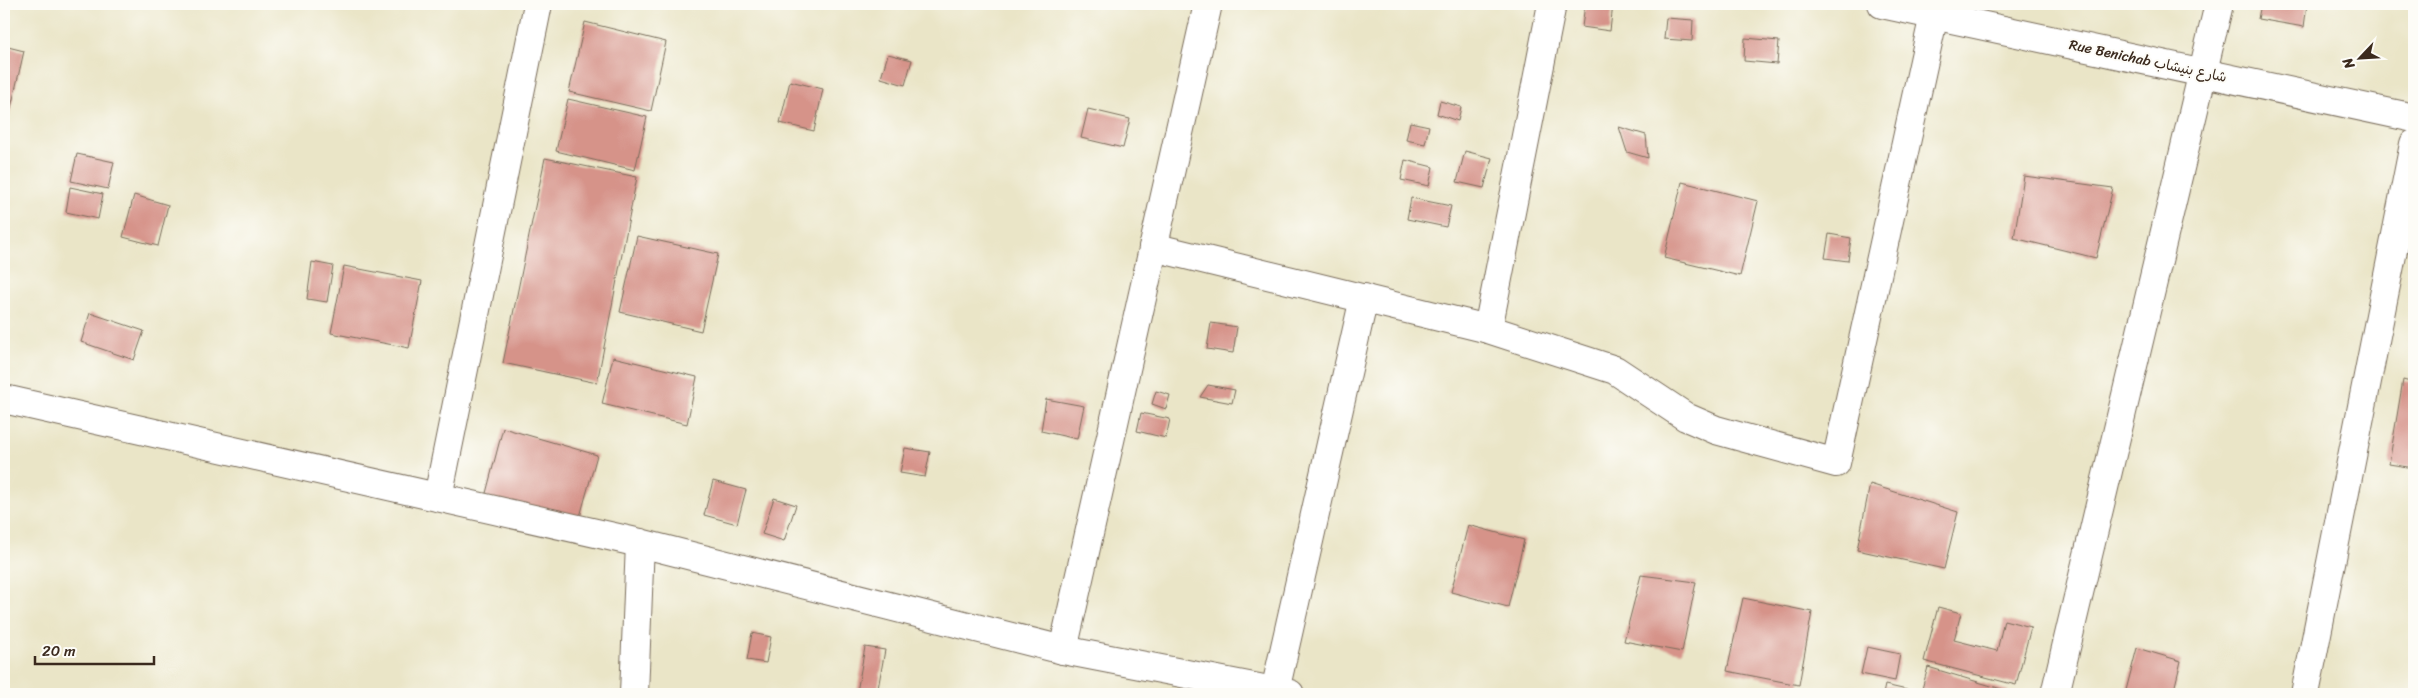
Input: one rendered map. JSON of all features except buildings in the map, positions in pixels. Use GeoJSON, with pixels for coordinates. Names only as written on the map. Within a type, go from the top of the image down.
{"type":"FeatureCollection","features":[{"type":"Feature","properties":{"kind":"street"},"geometry":{"type":"LineString","coordinates":[[438,498],[538,4]]}},
{"type":"Feature","properties":{"kind":"street"},"geometry":{"type":"LineString","coordinates":[[1063,650],[1208,4]]}},
{"type":"Feature","properties":{"kind":"street"},"geometry":{"type":"LineString","coordinates":[[1488,329],[1552,4]]}},
{"type":"Feature","properties":{"kind":"street","name":"Rue Benichab شارع بنيشاب"},"geometry":{"type":"LineString","coordinates":[[1882,4],[2414,118]]}},
{"type":"Feature","properties":{"kind":"street"},"geometry":{"type":"LineString","coordinates":[[2055,694],[2219,4]]}},
{"type":"Feature","properties":{"kind":"street"},"geometry":{"type":"LineString","coordinates":[[1153,247],[1488,329],[1615,370],[1686,416],[1716,430],[1836,463],[1934,15]]}},
{"type":"Feature","properties":{"kind":"street"},"geometry":{"type":"LineString","coordinates":[[2305,694],[2414,144]]}},
{"type":"Feature","properties":{"kind":"street"},"geometry":{"type":"LineString","coordinates":[[4,399],[640,543],[1063,650],[1283,693],[1364,298]]}},
{"type":"Feature","properties":{"kind":"street"},"geometry":{"type":"LineString","coordinates":[[634,694],[640,543]]}}]}
